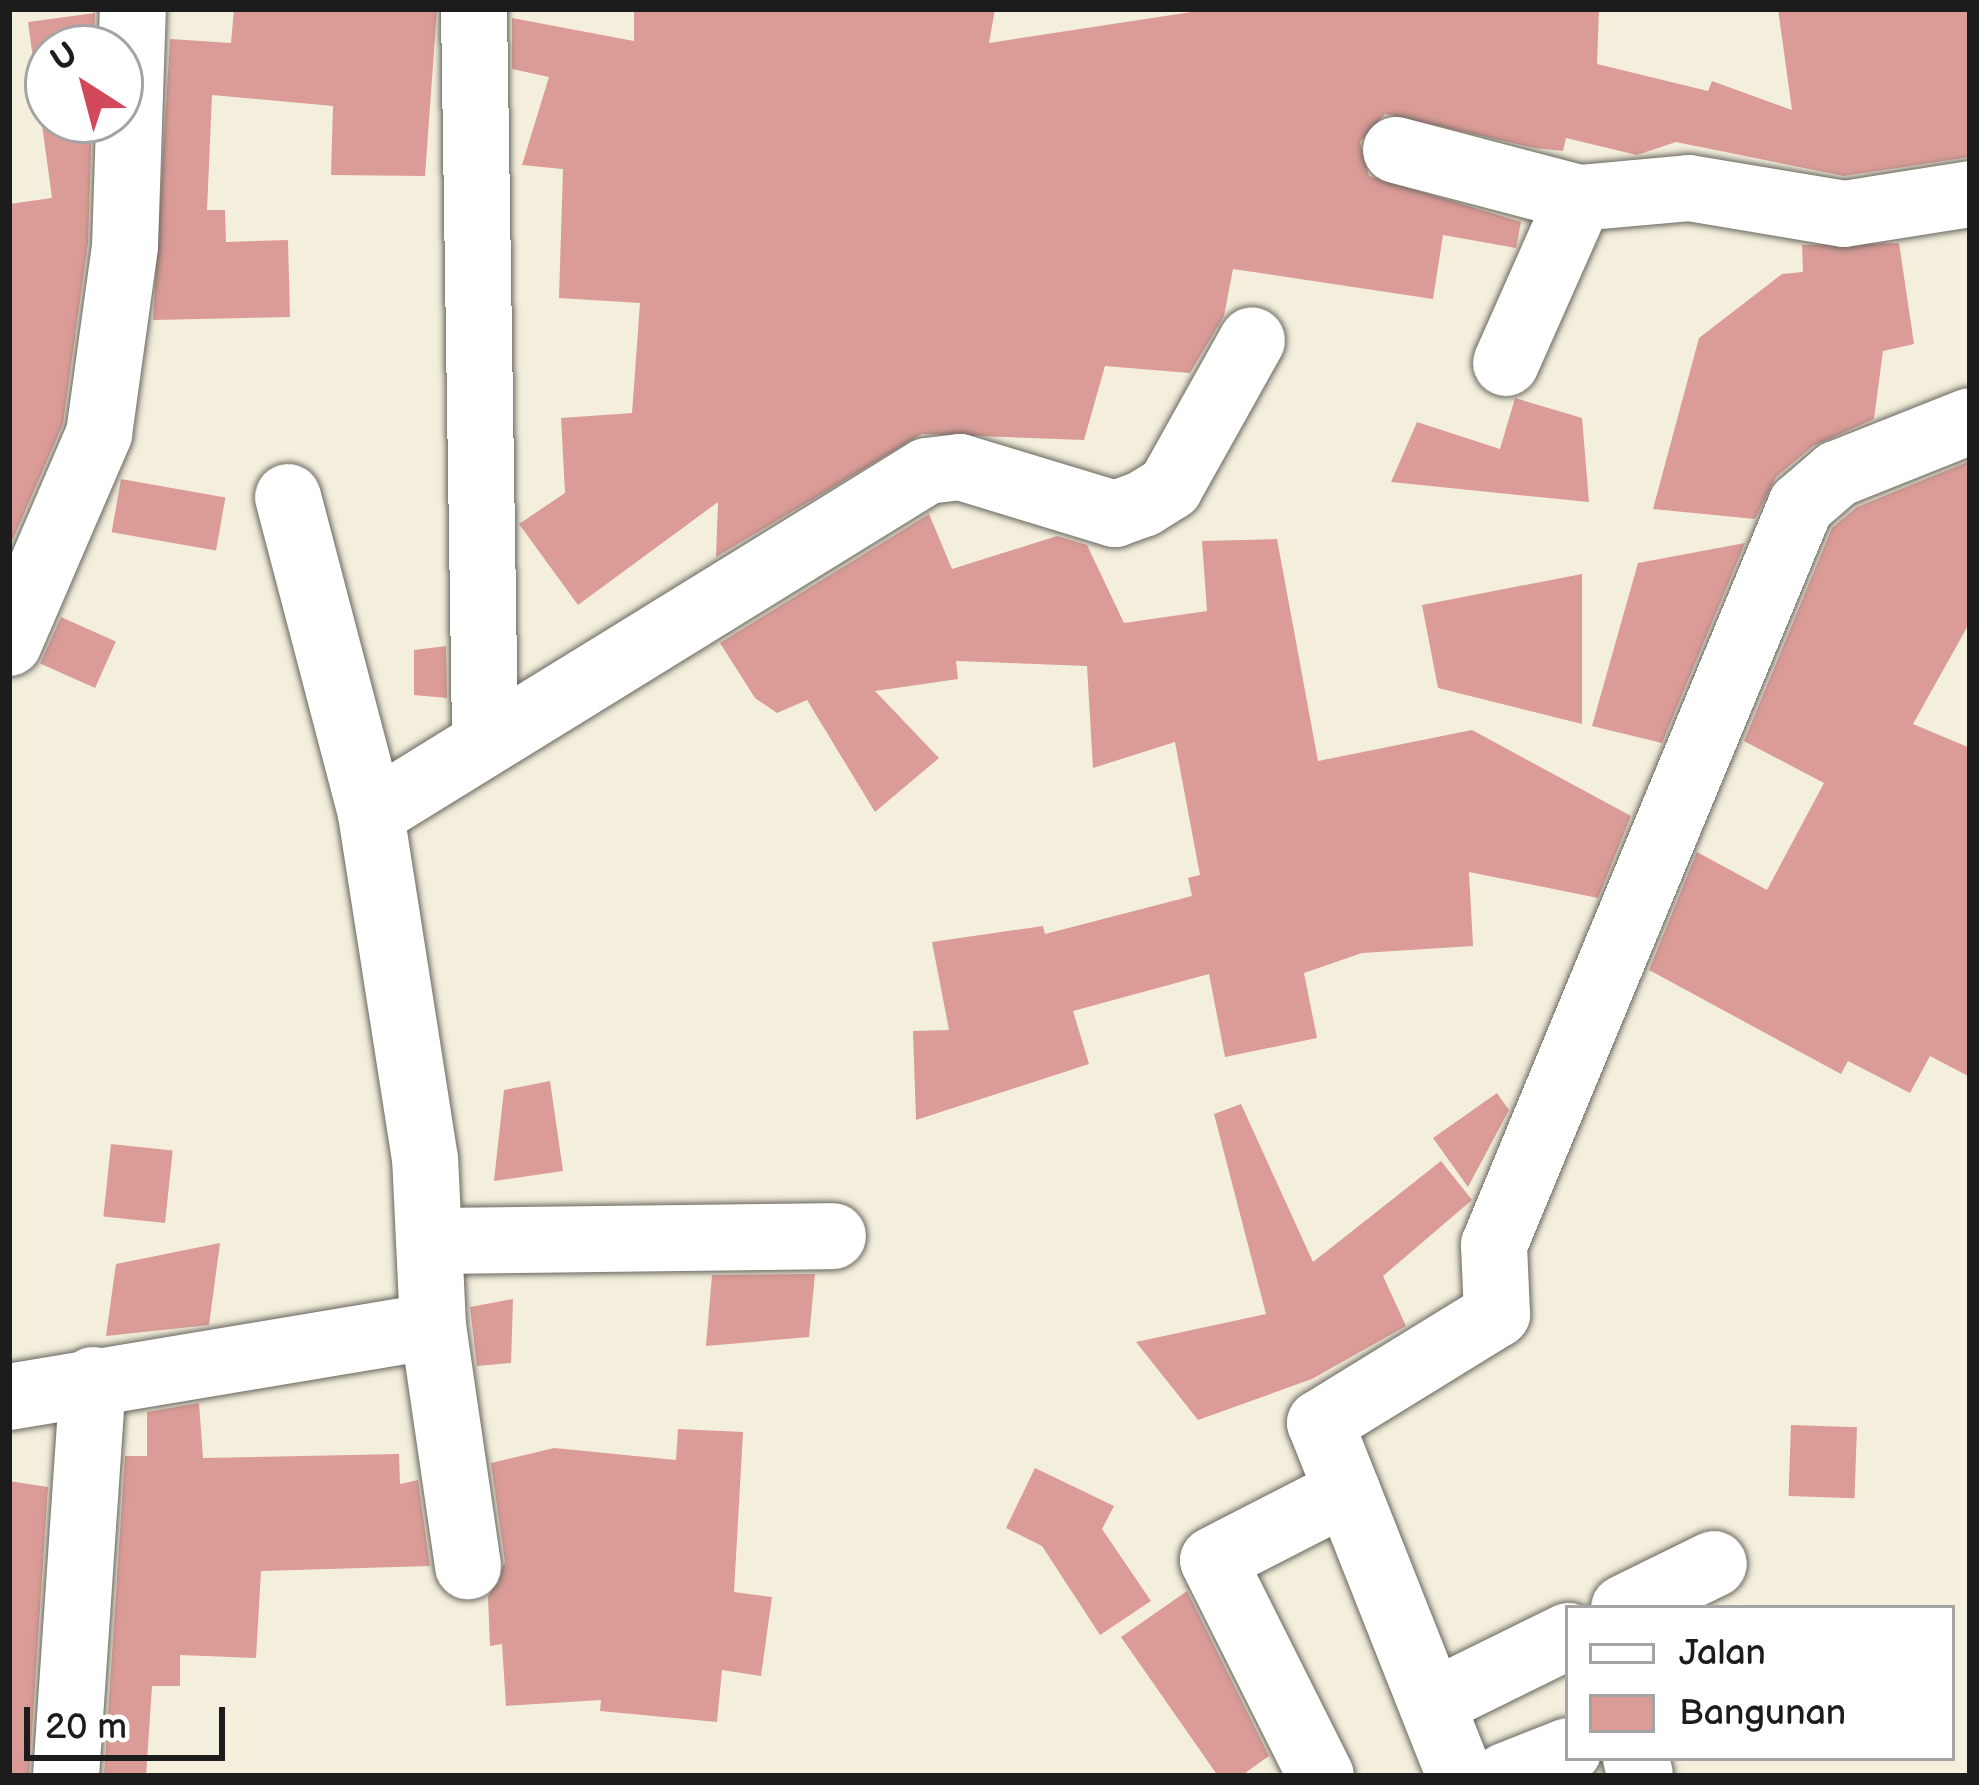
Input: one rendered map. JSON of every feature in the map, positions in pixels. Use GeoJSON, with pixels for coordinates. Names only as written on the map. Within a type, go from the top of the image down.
{"type":"FeatureCollection","features":[{"type":"Feature","properties":{"kind":"street"},"geometry":{"type":"LineString","coordinates":[[9,643],[99,434],[125,247],[133,9]]}},
{"type":"Feature","properties":{"kind":"street"},"geometry":{"type":"LineString","coordinates":[[475,9],[485,737]]}},
{"type":"Feature","properties":{"kind":"street"},"geometry":{"type":"LineString","coordinates":[[1396,150],[1580,198],[1689,188],[1844,214],[1970,194]]}},
{"type":"Feature","properties":{"kind":"street"},"geometry":{"type":"LineString","coordinates":[[1506,363],[1580,198]]}},
{"type":"Feature","properties":{"kind":"street"},"geometry":{"type":"LineString","coordinates":[[371,814],[485,737],[942,466],[1115,514],[1143,505],[1170,487],[1252,340]]}},
{"type":"Feature","properties":{"kind":"street"},"geometry":{"type":"LineString","coordinates":[[1460,1776],[1320,1423],[1497,1314],[1501,1225],[1801,505],[1838,474],[1970,421]]}},
{"type":"Feature","properties":{"kind":"street"},"geometry":{"type":"LineString","coordinates":[[288,497],[371,814],[429,1240],[433,1326],[468,1566]]}},
{"type":"Feature","properties":{"kind":"street"},"geometry":{"type":"LineString","coordinates":[[429,1240],[833,1236]]}},
{"type":"Feature","properties":{"kind":"street"},"geometry":{"type":"LineString","coordinates":[[9,1397],[433,1326]]}},
{"type":"Feature","properties":{"kind":"street"},"geometry":{"type":"LineString","coordinates":[[66,1776],[93,1380]]}},
{"type":"Feature","properties":{"kind":"street"},"geometry":{"type":"LineString","coordinates":[[1321,1776],[1214,1560],[1347,1491]]}},
{"type":"Feature","properties":{"kind":"street"},"geometry":{"type":"LineString","coordinates":[[1630,1605],[1714,1564]]}},
{"type":"Feature","properties":{"kind":"street"},"geometry":{"type":"LineString","coordinates":[[1432,1703],[1565,1637]]}},
{"type":"Feature","properties":{"kind":"street"},"geometry":{"type":"LineString","coordinates":[[1505,1776],[1565,1752]]}},
{"type":"Feature","properties":{"kind":"building"},"geometry":{"type":"Polygon","coordinates":[[[234,9],[437,9],[425,176],[331,175],[333,106],[212,95],[207,210],[225,210],[226,242],[288,240],[290,317],[153,320],[170,39],[231,43],[234,9]]]}},
{"type":"Feature","properties":{"kind":"building"},"geometry":{"type":"Polygon","coordinates":[[[634,9],[995,9],[989,43],[1211,9],[1599,9],[1597,64],[1708,91],[1712,81],[1792,110],[1778,9],[1970,9],[1970,157],[1844,176],[1676,142],[1637,155],[1566,138],[1563,151],[1535,148],[1385,114],[1360,142],[1369,176],[1521,222],[1516,248],[1443,235],[1433,299],[1233,269],[1224,316],[1190,373],[1105,366],[1084,440],[922,434],[716,557],[718,502],[578,605],[519,524],[565,493],[561,418],[632,413],[640,303],[559,298],[563,169],[522,165],[549,77],[512,69],[512,18],[634,41],[634,9]]]}},
{"type":"Feature","properties":{"kind":"building"},"geometry":{"type":"Polygon","coordinates":[[[95,13],[95,24],[28,22],[95,13]]]}},
{"type":"Feature","properties":{"kind":"building"},"geometry":{"type":"Polygon","coordinates":[[[45,144],[91,144],[88,243],[63,424],[9,548],[9,204],[52,198],[45,144]]]}},
{"type":"Feature","properties":{"kind":"building"},"geometry":{"type":"Polygon","coordinates":[[[1899,243],[1914,344],[1883,351],[1874,419],[1813,446],[1776,477],[1755,519],[1653,509],[1699,338],[1782,274],[1803,272],[1802,245],[1899,243]]]}},
{"type":"Feature","properties":{"kind":"building"},"geometry":{"type":"Polygon","coordinates":[[[1515,398],[1582,418],[1589,502],[1391,482],[1417,422],[1500,449],[1515,398]]]}},
{"type":"Feature","properties":{"kind":"building"},"geometry":{"type":"Polygon","coordinates":[[[1970,461],[1970,622],[1913,724],[1970,748],[1970,1077],[1930,1056],[1910,1093],[1848,1061],[1841,1074],[1649,970],[1697,852],[1767,890],[1824,783],[1744,741],[1832,528],[1857,507],[1970,461]]]}},
{"type":"Feature","properties":{"kind":"building"},"geometry":{"type":"Polygon","coordinates":[[[121,479],[225,497],[216,551],[112,532],[121,479]]]}},
{"type":"Feature","properties":{"kind":"building"},"geometry":{"type":"Polygon","coordinates":[[[929,514],[952,569],[1057,536],[1087,545],[1124,623],[1207,611],[1202,541],[1277,539],[1318,761],[1472,730],[1631,816],[1598,898],[1469,872],[1473,946],[1362,953],[1304,973],[1317,1038],[1225,1057],[1209,974],[1073,1011],[1089,1064],[916,1120],[913,1031],[949,1030],[932,942],[1043,926],[1045,934],[1192,896],[1188,878],[1200,875],[1175,742],[1093,768],[1087,666],[956,661],[958,679],[875,691],[939,758],[875,812],[807,700],[777,713],[755,698],[720,643],[929,514]]]}},
{"type":"Feature","properties":{"kind":"building"},"geometry":{"type":"Polygon","coordinates":[[[1745,543],[1662,743],[1592,726],[1638,563],[1745,543]]]}},
{"type":"Feature","properties":{"kind":"building"},"geometry":{"type":"Polygon","coordinates":[[[1582,574],[1582,724],[1438,688],[1422,605],[1582,574]]]}},
{"type":"Feature","properties":{"kind":"building"},"geometry":{"type":"Polygon","coordinates":[[[61,617],[116,641],[95,688],[40,664],[61,617]]]}},
{"type":"Feature","properties":{"kind":"building"},"geometry":{"type":"Polygon","coordinates":[[[446,646],[447,698],[414,695],[414,650],[446,646]]]}},
{"type":"Feature","properties":{"kind":"building"},"geometry":{"type":"Polygon","coordinates":[[[550,1081],[563,1171],[494,1181],[504,1090],[550,1081]]]}},
{"type":"Feature","properties":{"kind":"building"},"geometry":{"type":"Polygon","coordinates":[[[1497,1093],[1509,1110],[1468,1187],[1433,1138],[1497,1093]]]}},
{"type":"Feature","properties":{"kind":"building"},"geometry":{"type":"Polygon","coordinates":[[[1241,1104],[1313,1262],[1441,1161],[1472,1200],[1383,1276],[1406,1326],[1312,1379],[1198,1420],[1136,1342],[1266,1314],[1214,1114],[1241,1104]]]}},
{"type":"Feature","properties":{"kind":"building"},"geometry":{"type":"Polygon","coordinates":[[[111,1144],[173,1150],[165,1223],[103,1217],[111,1144]]]}},
{"type":"Feature","properties":{"kind":"building"},"geometry":{"type":"Polygon","coordinates":[[[220,1243],[209,1325],[106,1336],[116,1264],[220,1243]]]}},
{"type":"Feature","properties":{"kind":"building"},"geometry":{"type":"Polygon","coordinates":[[[815,1274],[809,1337],[706,1346],[712,1275],[815,1274]]]}},
{"type":"Feature","properties":{"kind":"building"},"geometry":{"type":"Polygon","coordinates":[[[513,1299],[511,1363],[477,1366],[470,1307],[513,1299]]]}},
{"type":"Feature","properties":{"kind":"building"},"geometry":{"type":"Polygon","coordinates":[[[199,1403],[203,1458],[399,1454],[400,1484],[418,1480],[430,1566],[261,1571],[256,1658],[180,1655],[180,1686],[152,1686],[146,1776],[104,1776],[125,1456],[147,1456],[147,1412],[199,1403]]]}},
{"type":"Feature","properties":{"kind":"building"},"geometry":{"type":"Polygon","coordinates":[[[1791,1425],[1857,1427],[1854,1498],[1789,1496],[1791,1425]]]}},
{"type":"Feature","properties":{"kind":"building"},"geometry":{"type":"Polygon","coordinates":[[[678,1429],[743,1432],[734,1592],[772,1597],[761,1676],[722,1670],[717,1722],[600,1711],[601,1700],[506,1706],[502,1644],[490,1646],[488,1597],[505,1562],[491,1463],[554,1448],[676,1460],[678,1429]]]}},
{"type":"Feature","properties":{"kind":"building"},"geometry":{"type":"Polygon","coordinates":[[[1035,1468],[1114,1506],[1102,1529],[1151,1601],[1100,1635],[1042,1546],[1006,1528],[1035,1468]]]}},
{"type":"Feature","properties":{"kind":"building"},"geometry":{"type":"Polygon","coordinates":[[[9,1481],[48,1487],[29,1776],[9,1776],[9,1481]]]}},
{"type":"Feature","properties":{"kind":"building"},"geometry":{"type":"Polygon","coordinates":[[[1187,1591],[1269,1756],[1241,1776],[1218,1776],[1121,1637],[1187,1591]]]}}]}
